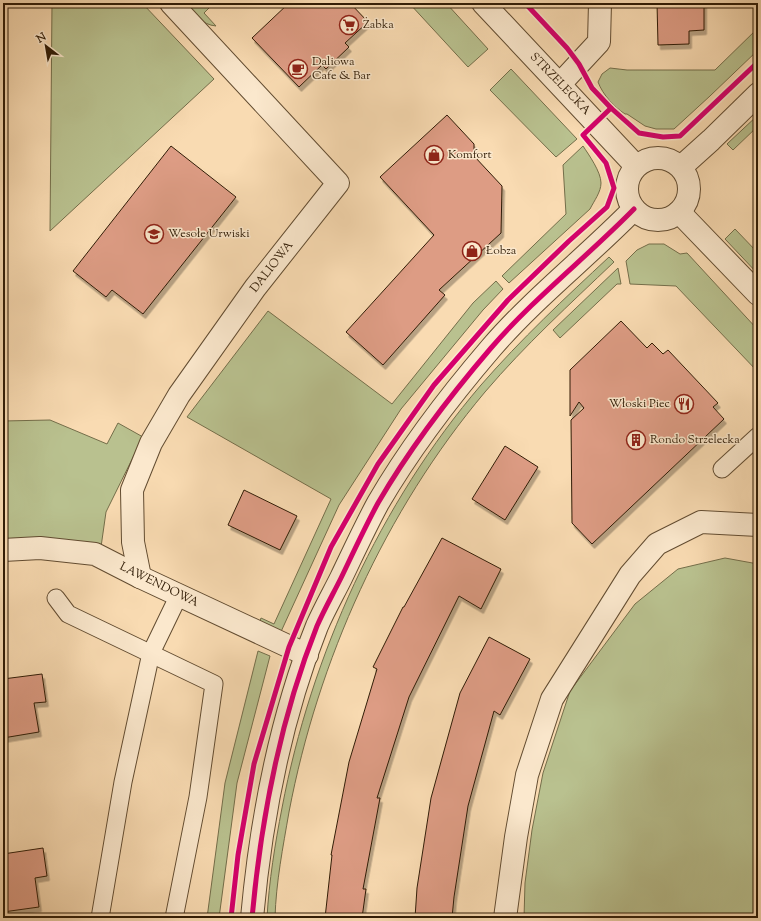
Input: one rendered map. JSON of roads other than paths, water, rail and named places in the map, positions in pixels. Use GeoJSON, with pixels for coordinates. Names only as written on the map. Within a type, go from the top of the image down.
{"type":"FeatureCollection","features":[{"type":"Feature","properties":{"kind":"street","name":"DALIOWA"},"geometry":{"type":"LineString","coordinates":[[140,577],[133,542],[132,490],[151,443],[179,395],[255,288],[338,183],[171,3]]}},
{"type":"Feature","properties":{"kind":"street","name":"STRZELECKA"},"geometry":{"type":"LineString","coordinates":[[483,3],[636,166]]}},
{"type":"Feature","properties":{"kind":"street"},"geometry":{"type":"LineString","coordinates":[[560,84],[599,42],[600,3]]}},
{"type":"Feature","properties":{"kind":"street"},"geometry":{"type":"LineString","coordinates":[[682,167],[758,94]]}},
{"type":"Feature","properties":{"kind":"street"},"geometry":{"type":"LineString","coordinates":[[654,157],[673,161],[682,167],[687,176],[689,195],[686,204],[679,212],[671,217],[661,220],[651,220],[642,216],[634,209],[626,192],[630,174],[636,166],[644,160],[654,157]]}},
{"type":"Feature","properties":{"kind":"street"},"geometry":{"type":"LineString","coordinates":[[252,918],[257,863],[269,796],[280,745],[307,656],[318,626],[378,504],[411,451],[492,347],[544,293],[607,236],[634,209]]}},
{"type":"Feature","properties":{"kind":"street"},"geometry":{"type":"LineString","coordinates":[[679,212],[758,294]]}},
{"type":"Feature","properties":{"kind":"street"},"geometry":{"type":"LineString","coordinates":[[505,918],[516,836],[527,775],[552,699],[630,574],[657,544],[701,522],[758,525]]}},
{"type":"Feature","properties":{"kind":"street","name":"LAWENDOWA"},"geometry":{"type":"LineString","coordinates":[[3,550],[40,548],[95,554],[140,577],[307,656]]}},
{"type":"Feature","properties":{"kind":"lane"},"geometry":{"type":"LineString","coordinates":[[722,469],[758,436]]}},
{"type":"Feature","properties":{"kind":"lane"},"geometry":{"type":"LineString","coordinates":[[100,918],[123,782],[151,653],[179,595]]}},
{"type":"Feature","properties":{"kind":"lane"},"geometry":{"type":"LineString","coordinates":[[56,598],[68,614],[214,684],[198,797],[174,918]]}},
{"type":"Feature","properties":{"kind":"place","name":"Żabka"},"geometry":{"type":"Point","coordinates":[349,25]}},
{"type":"Feature","properties":{"kind":"place","name":"Daliowa Cafe & Bar"},"geometry":{"type":"Point","coordinates":[298,69]}},
{"type":"Feature","properties":{"kind":"place","name":"Komfort"},"geometry":{"type":"Point","coordinates":[434,155]}},
{"type":"Feature","properties":{"kind":"place","name":"Wesołe Urwiski"},"geometry":{"type":"Point","coordinates":[154,234]}},
{"type":"Feature","properties":{"kind":"place","name":"Łobza"},"geometry":{"type":"Point","coordinates":[472,251]}},
{"type":"Feature","properties":{"kind":"place","name":"Włoski Piec"},"geometry":{"type":"Point","coordinates":[684,404]}},
{"type":"Feature","properties":{"kind":"place","name":"Rondo Strzelecka"},"geometry":{"type":"Point","coordinates":[636,440]}}]}
